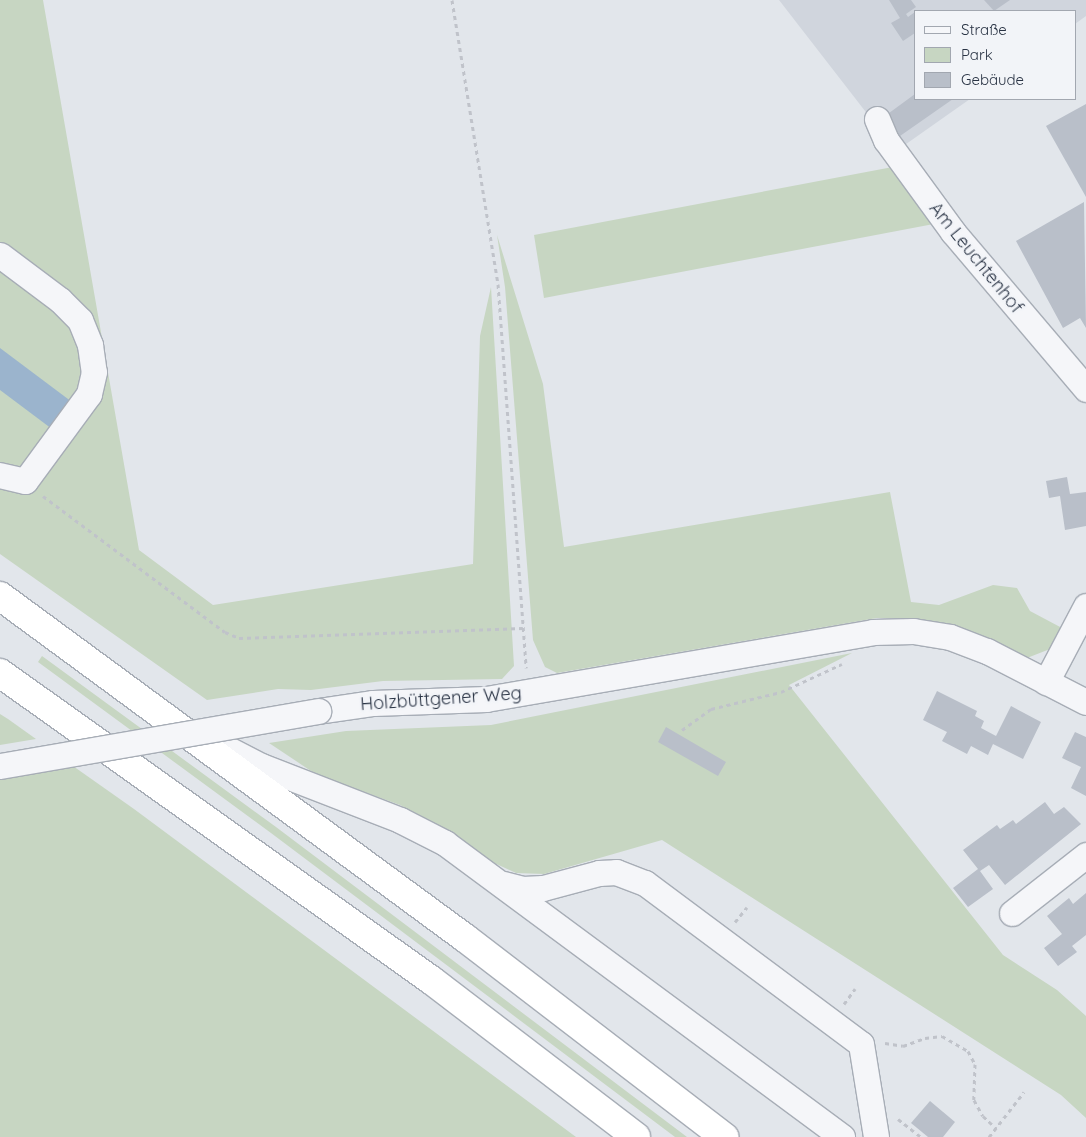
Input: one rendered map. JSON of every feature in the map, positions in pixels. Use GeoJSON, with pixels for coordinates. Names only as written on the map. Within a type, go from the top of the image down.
{"type":"FeatureCollection","features":[{"type":"Feature","properties":{"kind":"highway"},"geometry":{"type":"LineString","coordinates":[[0,596],[465,938],[724,1137]]}},
{"type":"Feature","properties":{"kind":"highway"},"geometry":{"type":"LineString","coordinates":[[0,673],[431,980],[636,1137]]}},
{"type":"Feature","properties":{"kind":"street","name":"Am Leuchtenhof"},"geometry":{"type":"LineString","coordinates":[[877,119],[886,140],[953,232],[1083,381]]}},
{"type":"Feature","properties":{"kind":"street"},"geometry":{"type":"LineString","coordinates":[[0,255],[60,300],[80,320],[90,345],[94,372],[89,394],[25,481],[0,475]]}},
{"type":"Feature","properties":{"kind":"street"},"geometry":{"type":"LineString","coordinates":[[1046,682],[1086,606]]}},
{"type":"Feature","properties":{"kind":"street","name":"Holzbüttgener Weg"},"geometry":{"type":"LineString","coordinates":[[0,766],[373,703],[486,699],[528,693],[873,632],[912,631],[950,637],[988,650],[1086,702]]}},
{"type":"Feature","properties":{"kind":"street"},"geometry":{"type":"LineString","coordinates":[[169,719],[261,766],[422,831],[502,884],[842,1137]]}},
{"type":"Feature","properties":{"kind":"street"},"geometry":{"type":"LineString","coordinates":[[1012,913],[1086,855]]}},
{"type":"Feature","properties":{"kind":"street"},"geometry":{"type":"LineString","coordinates":[[502,884],[523,889],[543,888],[599,873],[616,872],[645,883],[861,1044],[876,1137]]}},
{"type":"Feature","properties":{"kind":"path"},"geometry":{"type":"LineString","coordinates":[[452,0],[498,284],[528,693]]}},
{"type":"Feature","properties":{"kind":"path"},"geometry":{"type":"LineString","coordinates":[[25,481],[225,632],[239,638],[523,628]]}},
{"type":"Feature","properties":{"kind":"path"},"geometry":{"type":"LineString","coordinates":[[682,730],[711,709],[781,692],[848,661]]}},
{"type":"Feature","properties":{"kind":"path"},"geometry":{"type":"LineString","coordinates":[[730,929],[747,908]]}},
{"type":"Feature","properties":{"kind":"path"},"geometry":{"type":"LineString","coordinates":[[839,1010],[855,989]]}},
{"type":"Feature","properties":{"kind":"path"},"geometry":{"type":"LineString","coordinates":[[989,1137],[1024,1092]]}},
{"type":"Feature","properties":{"kind":"shaded area"},"geometry":{"type":"Polygon","coordinates":[[[779,0],[1086,0],[1086,16],[1076,23],[1076,10],[914,10],[914,100],[969,100],[899,149],[872,120],[779,0]]]}},
{"type":"Feature","properties":{"kind":"green space"},"geometry":{"type":"Polygon","coordinates":[[[0,0],[43,0],[139,550],[213,605],[473,564],[480,336],[491,287],[514,666],[502,679],[383,681],[311,690],[278,689],[207,700],[0,554],[0,0]]]}},
{"type":"Feature","properties":{"kind":"green space"},"geometry":{"type":"Polygon","coordinates":[[[898,166],[939,223],[544,298],[534,235],[898,166]]]}},
{"type":"Feature","properties":{"kind":"green space"},"geometry":{"type":"Polygon","coordinates":[[[497,235],[543,384],[564,547],[890,492],[911,602],[939,605],[993,585],[1017,588],[1030,611],[1062,628],[1050,649],[1027,658],[953,625],[913,618],[877,618],[557,673],[545,667],[533,640],[505,287],[497,235]]]}},
{"type":"Feature","properties":{"kind":"green space"},"geometry":{"type":"Polygon","coordinates":[[[852,653],[789,685],[1003,955],[1057,990],[1086,1016],[1086,1118],[1061,1095],[662,840],[544,874],[516,873],[492,862],[447,830],[400,805],[317,775],[269,743],[346,731],[491,725],[852,653]]]}},
{"type":"Feature","properties":{"kind":"green space"},"geometry":{"type":"Polygon","coordinates":[[[42,656],[276,827],[687,1137],[675,1137],[271,833],[38,662],[42,656]]]}},
{"type":"Feature","properties":{"kind":"green space"},"geometry":{"type":"Polygon","coordinates":[[[0,714],[8,719],[36,739],[0,745],[0,714]]]}},
{"type":"Feature","properties":{"kind":"green space"},"geometry":{"type":"Polygon","coordinates":[[[73,766],[134,809],[576,1137],[0,1137],[0,779],[73,766]]]}},
{"type":"Feature","properties":{"kind":"water"},"geometry":{"type":"Polygon","coordinates":[[[0,348],[72,402],[52,429],[0,390],[0,348]]]}},
{"type":"Feature","properties":{"kind":"building"},"geometry":{"type":"Polygon","coordinates":[[[889,0],[911,0],[916,7],[906,14],[908,17],[914,13],[914,34],[903,41],[891,23],[900,18],[889,0]]]}},
{"type":"Feature","properties":{"kind":"building"},"geometry":{"type":"Polygon","coordinates":[[[984,0],[1010,0],[995,10],[993,10],[984,0]]]}},
{"type":"Feature","properties":{"kind":"building"},"geometry":{"type":"Polygon","coordinates":[[[914,95],[914,100],[952,100],[900,136],[885,116],[914,95]]]}},
{"type":"Feature","properties":{"kind":"building"},"geometry":{"type":"Polygon","coordinates":[[[1086,104],[1086,197],[1046,126],[1086,104]]]}},
{"type":"Feature","properties":{"kind":"building"},"geometry":{"type":"Polygon","coordinates":[[[1084,202],[1086,328],[1080,318],[1063,328],[1016,241],[1084,202]]]}},
{"type":"Feature","properties":{"kind":"building"},"geometry":{"type":"Polygon","coordinates":[[[1067,477],[1070,494],[1086,492],[1086,526],[1065,530],[1060,496],[1049,498],[1046,481],[1067,477]]]}},
{"type":"Feature","properties":{"kind":"building"},"geometry":{"type":"Polygon","coordinates":[[[937,691],[977,711],[975,716],[984,721],[981,728],[996,736],[1011,706],[1041,722],[1023,759],[993,744],[988,755],[971,746],[967,754],[942,741],[947,732],[923,720],[937,691]]]}},
{"type":"Feature","properties":{"kind":"building"},"geometry":{"type":"Polygon","coordinates":[[[666,727],[726,762],[718,776],[658,742],[666,727]]]}},
{"type":"Feature","properties":{"kind":"building"},"geometry":{"type":"Polygon","coordinates":[[[1075,732],[1086,737],[1086,796],[1071,788],[1081,767],[1062,758],[1075,732]]]}},
{"type":"Feature","properties":{"kind":"building"},"geometry":{"type":"Polygon","coordinates":[[[1045,802],[1054,814],[1064,807],[1081,824],[1005,885],[989,865],[980,871],[993,889],[968,907],[953,888],[978,869],[963,850],[997,825],[1000,829],[1013,820],[1016,824],[1045,802]]]}},
{"type":"Feature","properties":{"kind":"building"},"geometry":{"type":"Polygon","coordinates":[[[1086,893],[1086,935],[1072,946],[1077,952],[1058,966],[1044,948],[1062,934],[1047,916],[1069,898],[1073,904],[1086,893]]]}},
{"type":"Feature","properties":{"kind":"building"},"geometry":{"type":"Polygon","coordinates":[[[930,1101],[955,1122],[943,1137],[928,1137],[911,1123],[930,1101]]]}}]}
